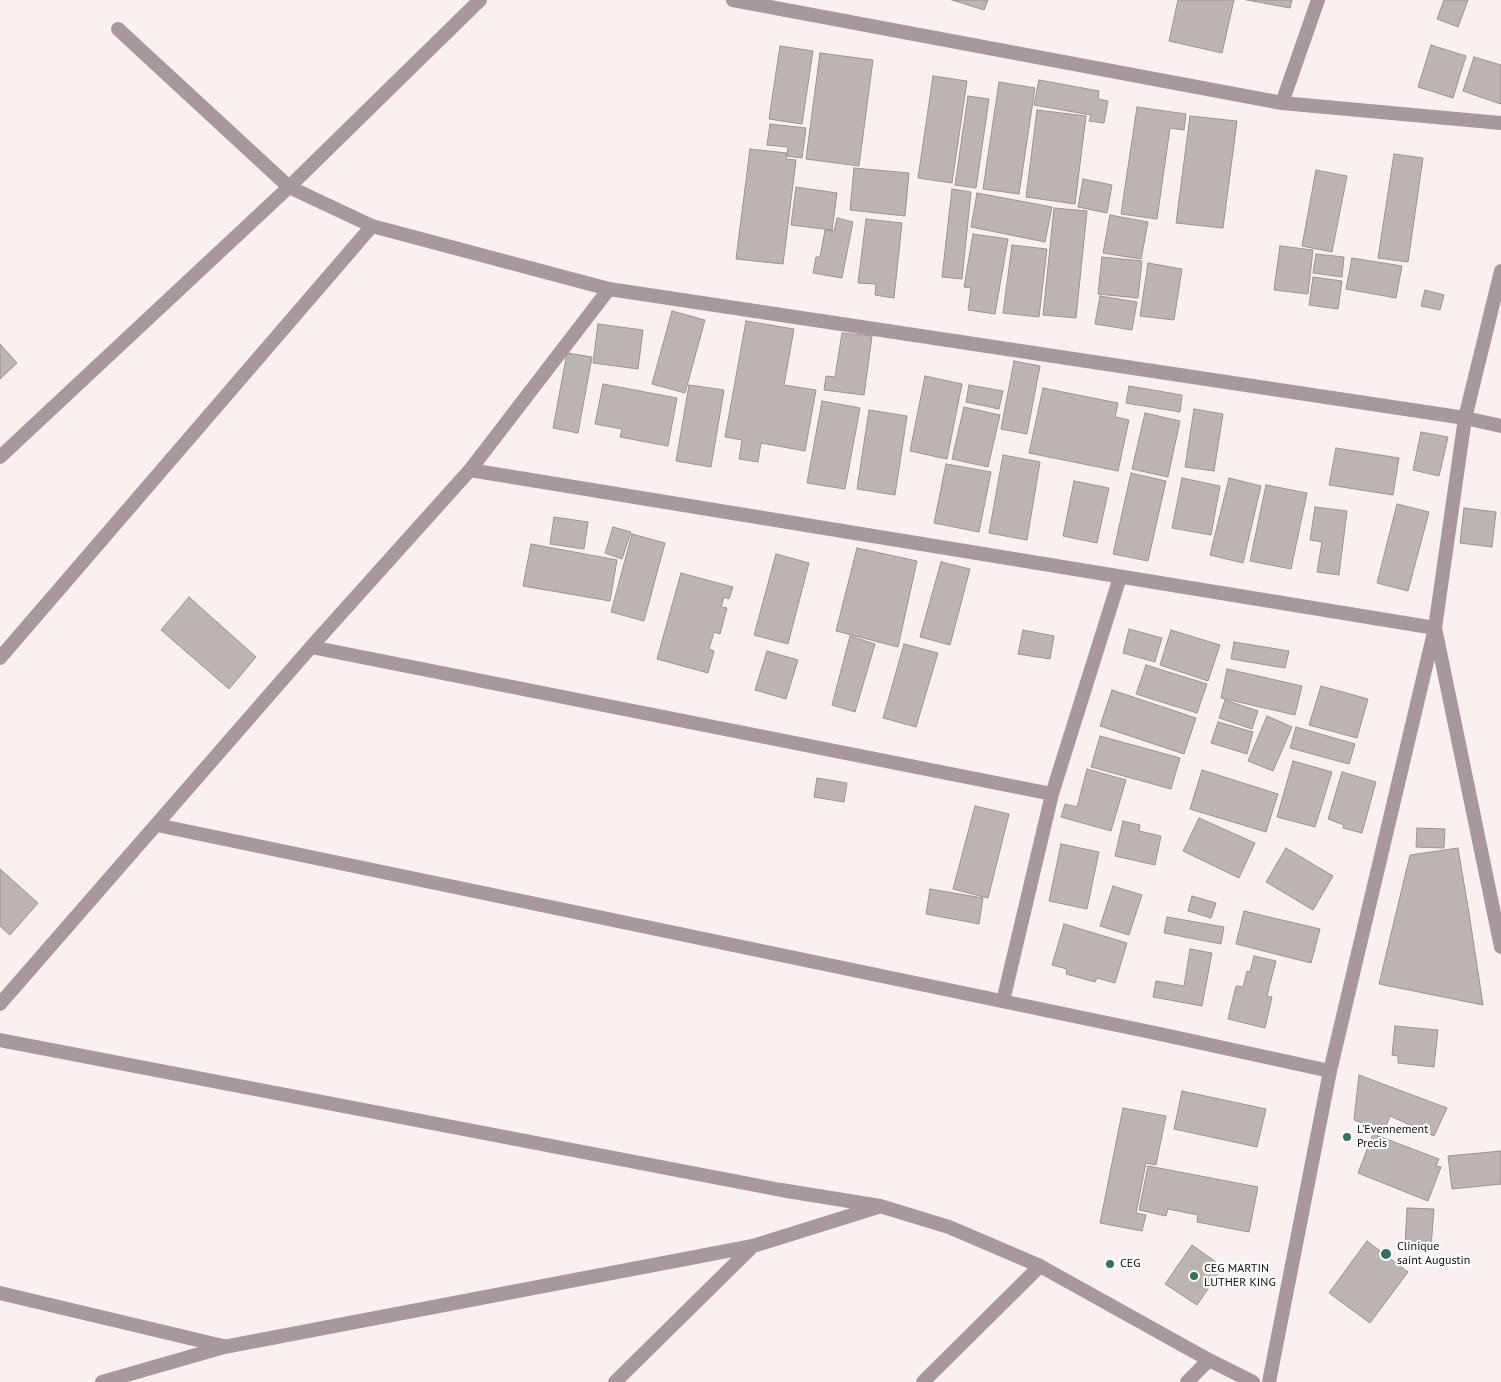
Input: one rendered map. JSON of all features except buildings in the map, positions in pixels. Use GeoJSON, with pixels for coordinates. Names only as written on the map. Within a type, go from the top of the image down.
{"type":"FeatureCollection","features":[{"type":"Feature","properties":{"kind":"street"},"geometry":{"type":"LineString","coordinates":[[0,457],[289,187],[480,0]]}},
{"type":"Feature","properties":{"kind":"street"},"geometry":{"type":"LineString","coordinates":[[733,0],[1282,103],[1501,123]]}},
{"type":"Feature","properties":{"kind":"street"},"geometry":{"type":"LineString","coordinates":[[1282,103],[1318,0]]}},
{"type":"Feature","properties":{"kind":"street"},"geometry":{"type":"LineString","coordinates":[[118,29],[289,187],[372,226],[609,289],[1465,418],[1501,426]]}},
{"type":"Feature","properties":{"kind":"street"},"geometry":{"type":"LineString","coordinates":[[0,658],[372,226]]}},
{"type":"Feature","properties":{"kind":"street"},"geometry":{"type":"LineString","coordinates":[[1269,1382],[1330,1071],[1435,628],[1465,418],[1501,270]]}},
{"type":"Feature","properties":{"kind":"street"},"geometry":{"type":"LineString","coordinates":[[0,1004],[311,647],[470,470],[609,289]]}},
{"type":"Feature","properties":{"kind":"street"},"geometry":{"type":"LineString","coordinates":[[470,470],[1435,628]]}},
{"type":"Feature","properties":{"kind":"street"},"geometry":{"type":"LineString","coordinates":[[1003,1001],[1052,794],[1120,577]]}},
{"type":"Feature","properties":{"kind":"street"},"geometry":{"type":"LineString","coordinates":[[1435,628],[1501,948]]}},
{"type":"Feature","properties":{"kind":"street"},"geometry":{"type":"LineString","coordinates":[[311,647],[1052,794]]}},
{"type":"Feature","properties":{"kind":"street"},"geometry":{"type":"LineString","coordinates":[[157,825],[1330,1071]]}},
{"type":"Feature","properties":{"kind":"street"},"geometry":{"type":"LineString","coordinates":[[0,1040],[781,1190],[880,1206],[949,1227],[1040,1266],[1209,1360],[1253,1382]]}},
{"type":"Feature","properties":{"kind":"street"},"geometry":{"type":"LineString","coordinates":[[102,1382],[224,1347],[753,1246],[880,1206]]}},
{"type":"Feature","properties":{"kind":"street"},"geometry":{"type":"LineString","coordinates":[[615,1382],[753,1246]]}},
{"type":"Feature","properties":{"kind":"street"},"geometry":{"type":"LineString","coordinates":[[923,1382],[1040,1266]]}},
{"type":"Feature","properties":{"kind":"street"},"geometry":{"type":"LineString","coordinates":[[0,1293],[224,1347]]}},
{"type":"Feature","properties":{"kind":"street"},"geometry":{"type":"LineString","coordinates":[[1187,1382],[1209,1360]]}},
{"type":"Feature","properties":{"kind":"place","name":"L'Evennement Precis"},"geometry":{"type":"Point","coordinates":[1347,1137]}},
{"type":"Feature","properties":{"kind":"place","name":"Clinique saint Augustin"},"geometry":{"type":"Point","coordinates":[1386,1254]}},
{"type":"Feature","properties":{"kind":"place","name":"CEG"},"geometry":{"type":"Point","coordinates":[1110,1264]}},
{"type":"Feature","properties":{"kind":"place","name":"CEG MARTIN LUTHER KING"},"geometry":{"type":"Point","coordinates":[1194,1276]}}]}
